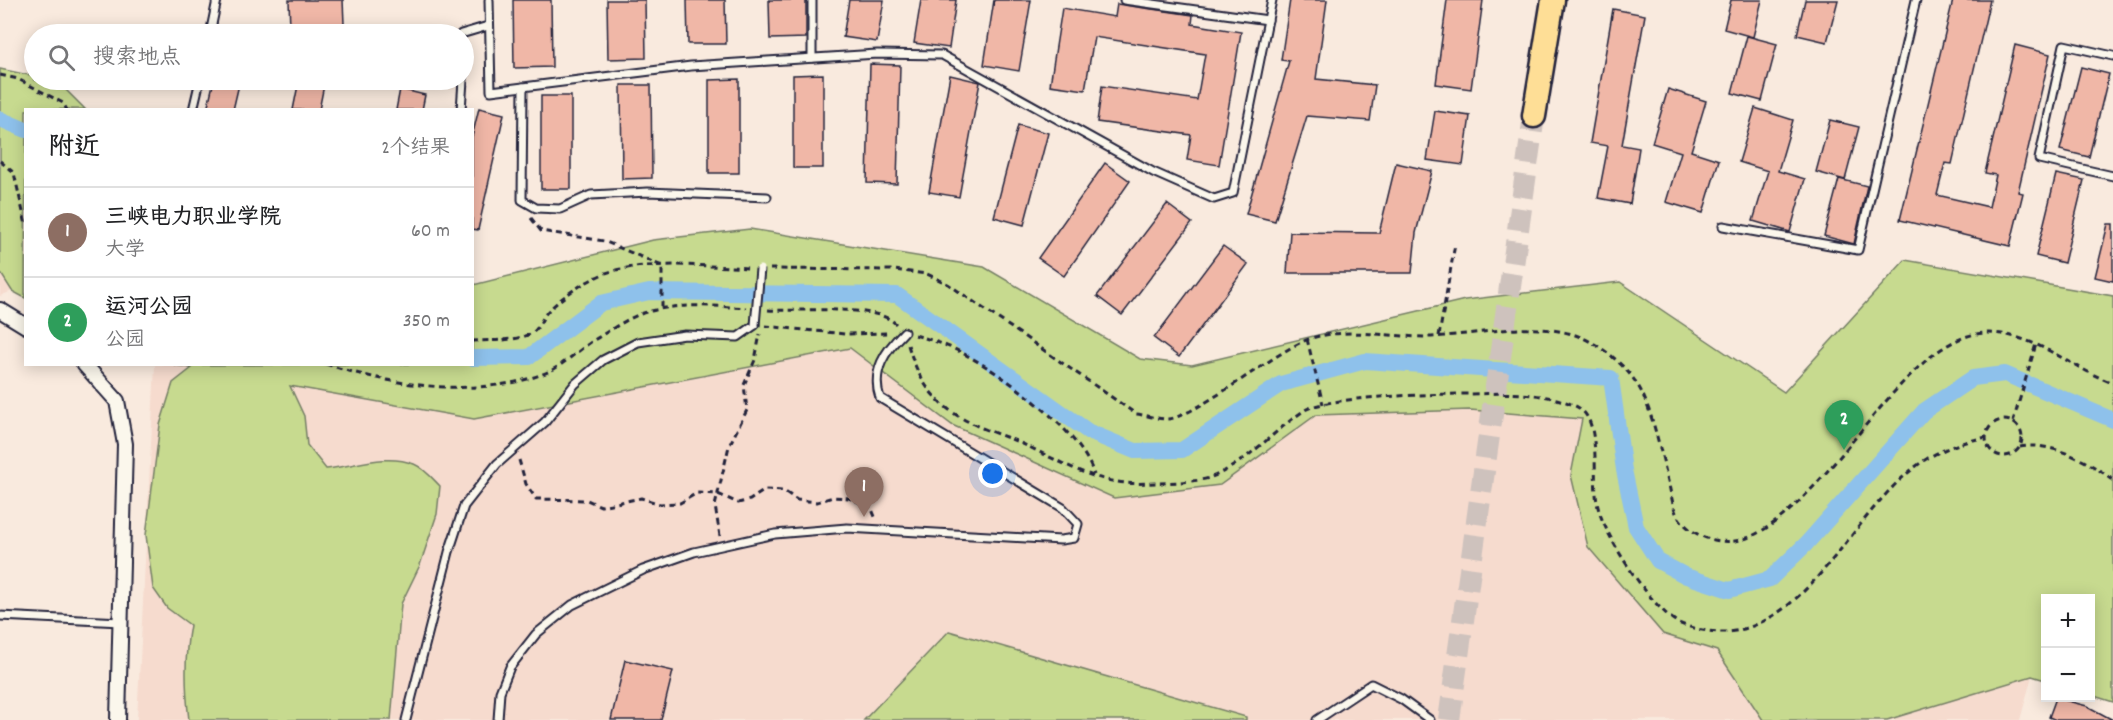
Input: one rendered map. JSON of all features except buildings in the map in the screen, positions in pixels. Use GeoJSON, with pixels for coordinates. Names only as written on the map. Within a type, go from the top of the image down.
{"type":"FeatureCollection","features":[{"type":"Feature","properties":{"kind":"main road"},"geometry":{"type":"LineString","coordinates":[[1534,116],[1553,0]]}},
{"type":"Feature","properties":{"kind":"street"},"geometry":{"type":"LineString","coordinates":[[0,310],[24,325]]}},
{"type":"Feature","properties":{"kind":"street"},"geometry":{"type":"LineString","coordinates":[[86,366],[117,401],[125,444],[118,720]]}},
{"type":"Feature","properties":{"kind":"lane"},"geometry":{"type":"LineString","coordinates":[[212,24],[217,0]]}},
{"type":"Feature","properties":{"kind":"lane"},"geometry":{"type":"LineString","coordinates":[[489,0],[491,91],[691,66],[878,54],[942,55],[1153,172],[1214,199],[1233,193],[1272,0]]}},
{"type":"Feature","properties":{"kind":"lane"},"geometry":{"type":"LineString","coordinates":[[812,58],[813,0]]}},
{"type":"Feature","properties":{"kind":"lane"},"geometry":{"type":"LineString","coordinates":[[1124,0],[1268,20]]}},
{"type":"Feature","properties":{"kind":"lane"},"geometry":{"type":"LineString","coordinates":[[1723,226],[1858,250],[1916,0]]}},
{"type":"Feature","properties":{"kind":"lane"},"geometry":{"type":"LineString","coordinates":[[474,30],[488,26]]}},
{"type":"Feature","properties":{"kind":"lane"},"geometry":{"type":"LineString","coordinates":[[2113,56],[2064,45],[2039,159],[2113,176]]}},
{"type":"Feature","properties":{"kind":"lane"},"geometry":{"type":"LineString","coordinates":[[523,87],[522,200],[536,208],[560,209],[591,195],[648,192],[767,197]]}},
{"type":"Feature","properties":{"kind":"lane"},"geometry":{"type":"LineString","coordinates":[[193,108],[198,90]]}},
{"type":"Feature","properties":{"kind":"lane"},"geometry":{"type":"LineString","coordinates":[[460,108],[462,90]]}},
{"type":"Feature","properties":{"kind":"lane"},"geometry":{"type":"LineString","coordinates":[[406,720],[449,552],[464,506],[497,464],[545,422],[575,384],[603,360],[638,342],[686,334],[738,337],[755,325],[760,268]]}},
{"type":"Feature","properties":{"kind":"lane"},"geometry":{"type":"LineString","coordinates":[[498,720],[500,692],[510,667],[536,634],[572,605],[643,570],[694,552],[775,534],[847,528],[1061,540],[1074,538],[1078,524],[1063,508],[880,398],[874,382],[888,347],[904,332]]}},
{"type":"Feature","properties":{"kind":"lane"},"geometry":{"type":"LineString","coordinates":[[0,616],[121,622]]}},
{"type":"Feature","properties":{"kind":"lane"},"geometry":{"type":"LineString","coordinates":[[1317,720],[1371,684],[1401,699],[1430,720]]}},
{"type":"Feature","properties":{"kind":"path"},"geometry":{"type":"LineString","coordinates":[[0,75],[24,82]]}},
{"type":"Feature","properties":{"kind":"path"},"geometry":{"type":"LineString","coordinates":[[39,90],[63,103],[66,108]]}},
{"type":"Feature","properties":{"kind":"path"},"geometry":{"type":"LineString","coordinates":[[0,161],[14,174],[24,216]]}},
{"type":"Feature","properties":{"kind":"path"},"geometry":{"type":"LineString","coordinates":[[522,200],[533,222],[541,231],[604,241],[662,266]]}},
{"type":"Feature","properties":{"kind":"path"},"geometry":{"type":"LineString","coordinates":[[1439,336],[1455,244]]}},
{"type":"Feature","properties":{"kind":"path"},"geometry":{"type":"LineString","coordinates":[[474,340],[511,340],[534,332],[547,313],[573,290],[604,273],[662,266],[702,265],[894,270],[927,274],[948,284],[1136,414],[1169,419],[1204,403],[1307,339],[1345,334],[1439,336],[1543,328],[1575,335],[1611,355],[1637,383],[1652,423],[1676,514],[1693,532],[1719,542],[1746,539],[1776,522],[1809,493],[1927,359],[1957,339],[1988,333],[2025,338],[2113,383]]}},
{"type":"Feature","properties":{"kind":"path"},"geometry":{"type":"LineString","coordinates":[[662,266],[662,309]]}},
{"type":"Feature","properties":{"kind":"path"},"geometry":{"type":"LineString","coordinates":[[332,366],[365,377],[448,387],[520,382],[552,370],[573,353],[614,328],[650,311],[711,306],[753,309]]}},
{"type":"Feature","properties":{"kind":"path"},"geometry":{"type":"LineString","coordinates":[[763,309],[871,312],[891,319],[904,332],[913,364],[925,385],[939,401],[963,420],[1094,475],[1123,483],[1172,482],[1208,478],[1240,460],[1308,408],[1335,401],[1467,394],[1528,394],[1581,409],[1590,423],[1594,436],[1594,479],[1598,508],[1608,534],[1625,563],[1655,601],[1678,623],[1732,632],[1783,612],[1890,492],[1926,459],[1960,443],[1987,436]]}},
{"type":"Feature","properties":{"kind":"path"},"geometry":{"type":"LineString","coordinates":[[755,325],[845,334],[904,332],[938,342],[967,355],[1063,426],[1090,461],[1094,475]]}},
{"type":"Feature","properties":{"kind":"path"},"geometry":{"type":"LineString","coordinates":[[723,545],[715,506],[729,446],[747,410],[744,385],[761,336],[755,325]]}},
{"type":"Feature","properties":{"kind":"path"},"geometry":{"type":"LineString","coordinates":[[1307,339],[1323,404]]}},
{"type":"Feature","properties":{"kind":"path"},"geometry":{"type":"LineString","coordinates":[[2013,422],[2036,344]]}},
{"type":"Feature","properties":{"kind":"path"},"geometry":{"type":"LineString","coordinates":[[2020,447],[2022,436],[2013,422],[2002,420],[1996,422],[1987,436],[1989,448],[1999,455],[2010,455],[2020,447],[2034,444],[2096,467],[2113,480]]}},
{"type":"Feature","properties":{"kind":"path"},"geometry":{"type":"LineString","coordinates":[[515,447],[526,484],[536,499],[587,500],[601,506],[641,498],[660,504],[680,502],[697,493],[718,494],[738,503],[750,500],[765,490],[784,491],[798,500],[817,502],[833,497],[849,498],[871,507],[881,529]]}},
{"type":"Feature","properties":{"kind":"shaded area"},"geometry":{"type":"Polygon","coordinates":[[[0,272],[12,291],[0,296],[0,272]]]}},
{"type":"Feature","properties":{"kind":"shaded area"},"geometry":{"type":"Polygon","coordinates":[[[850,348],[952,425],[1220,485],[1316,415],[1470,410],[1582,419],[1571,475],[1663,634],[1717,651],[1763,720],[137,720],[155,366],[180,366],[474,419],[850,348]]]}},
{"type":"Feature","properties":{"kind":"shaded area"},"geometry":{"type":"Polygon","coordinates":[[[2032,676],[2020,720],[1887,720],[2032,676]]]}},
{"type":"Feature","properties":{"kind":"green space"},"geometry":{"type":"Polygon","coordinates":[[[0,69],[24,74],[24,90],[66,90],[84,108],[24,108],[24,297],[12,291],[0,272],[0,69]]]}},
{"type":"Feature","properties":{"kind":"green space"},"geometry":{"type":"Polygon","coordinates":[[[750,229],[984,267],[1140,359],[1192,365],[1465,300],[1620,282],[1784,392],[1905,260],[2113,296],[2113,702],[2095,696],[2095,594],[2041,594],[2041,679],[2032,676],[1887,720],[1763,720],[1717,651],[1663,634],[1588,547],[1571,475],[1582,419],[1470,410],[1316,415],[1220,485],[1114,498],[952,425],[850,348],[474,419],[290,386],[304,416],[307,445],[326,469],[370,461],[403,461],[421,468],[440,486],[437,514],[420,565],[401,604],[391,720],[189,720],[186,672],[190,625],[167,608],[153,588],[146,535],[160,425],[173,383],[192,368],[180,366],[474,366],[474,285],[653,240],[750,229]]]}},
{"type":"Feature","properties":{"kind":"green space"},"geometry":{"type":"Polygon","coordinates":[[[949,631],[1246,717],[1246,720],[864,720],[949,631]]]}},
{"type":"Feature","properties":{"kind":"waterway"},"geometry":{"type":"LineString","coordinates":[[0,119],[24,129]]}},
{"type":"Feature","properties":{"kind":"waterway"},"geometry":{"type":"LineString","coordinates":[[474,358],[529,357],[601,303],[649,292],[897,295],[1089,432],[1135,451],[1182,450],[1281,384],[1365,361],[1611,378],[1624,470],[1636,527],[1658,561],[1686,576],[1729,590],[1770,579],[1806,544],[1924,411],[1973,378],[2005,374],[2113,420]]}},
{"type":"Feature","properties":{"kind":"tunnel"},"geometry":{"type":"LineString","coordinates":[[1449,720],[1534,116]]}},
{"type":"Feature","properties":{"kind":"place","name":"运河公园"},"geometry":{"type":"Point","coordinates":[1844,450]}},
{"type":"Feature","properties":{"kind":"place","name":"三峡电力职业学院"},"geometry":{"type":"Point","coordinates":[864,517]}}]}
